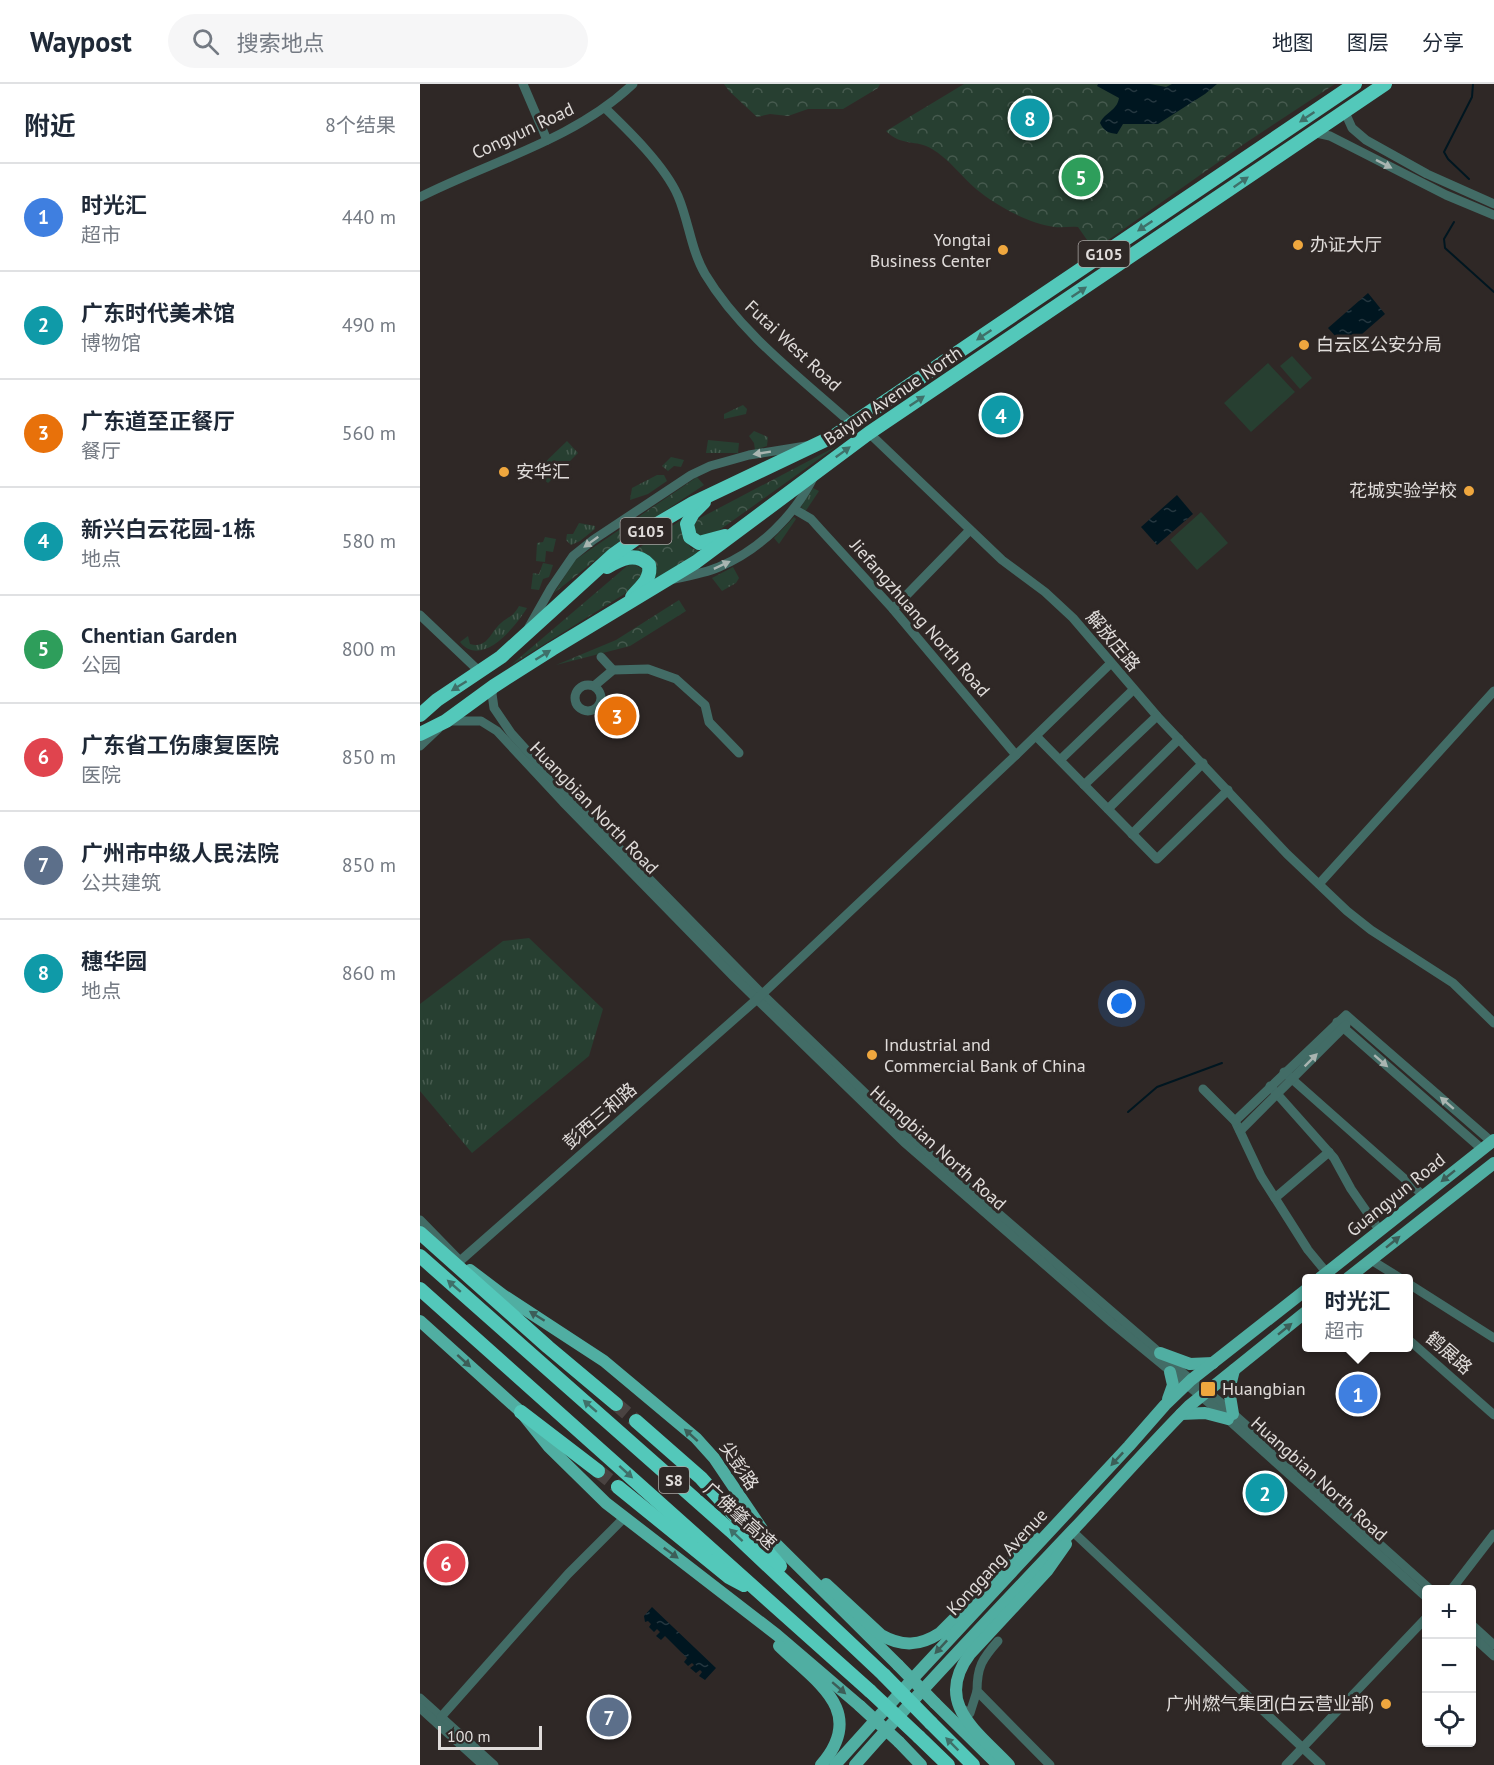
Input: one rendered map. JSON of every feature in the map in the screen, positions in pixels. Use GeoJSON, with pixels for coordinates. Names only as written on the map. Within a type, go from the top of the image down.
{"type":"FeatureCollection","features":[{"type":"Feature","properties":{"kind":"highway","name":"Baiyun Avenue North"},"geometry":{"type":"LineString","coordinates":[[420,715],[437,700],[480,672],[523,638],[613,555],[636,538],[677,511],[820,443],[852,424],[1355,84]]}},
{"type":"Feature","properties":{"kind":"highway","name":"Baiyun Avenue North"},"geometry":{"type":"LineString","coordinates":[[420,734],[446,721],[494,686],[552,649],[666,581],[738,532],[869,433],[1385,84]]}},
{"type":"Feature","properties":{"kind":"highway"},"geometry":{"type":"LineString","coordinates":[[712,494],[690,518],[687,529],[690,537],[699,543],[704,543],[738,532]]}},
{"type":"Feature","properties":{"kind":"highway"},"geometry":{"type":"LineString","coordinates":[[587,579],[623,559],[634,557],[646,561],[650,574],[622,608]]}},
{"type":"Feature","properties":{"kind":"highway"},"geometry":{"type":"LineString","coordinates":[[420,1231],[548,1347],[616,1404]]}},
{"type":"Feature","properties":{"kind":"highway"},"geometry":{"type":"LineString","coordinates":[[420,1241],[469,1276]]}},
{"type":"Feature","properties":{"kind":"highway","name":"广佛肇高速"},"geometry":{"type":"LineString","coordinates":[[420,1256],[731,1531],[855,1647],[974,1765]]}},
{"type":"Feature","properties":{"kind":"highway","name":"S8"},"geometry":{"type":"LineString","coordinates":[[420,1289],[766,1597],[948,1765]]}},
{"type":"Feature","properties":{"kind":"highway"},"geometry":{"type":"LineString","coordinates":[[520,1412],[598,1471]]}},
{"type":"Feature","properties":{"kind":"highway"},"geometry":{"type":"LineString","coordinates":[[636,1421],[701,1478],[855,1647]]}},
{"type":"Feature","properties":{"kind":"highway"},"geometry":{"type":"LineString","coordinates":[[618,1487],[729,1577],[766,1597]]}},
{"type":"Feature","properties":{"kind":"main road","name":"Guangyun Road"},"geometry":{"type":"LineString","coordinates":[[1326,1274],[1489,1143]]}},
{"type":"Feature","properties":{"kind":"main road","name":"Guangyun Road"},"geometry":{"type":"LineString","coordinates":[[1352,1274],[1494,1163]]}},
{"type":"Feature","properties":{"kind":"main road"},"geometry":{"type":"LineString","coordinates":[[420,1231],[460,1261]]}},
{"type":"Feature","properties":{"kind":"main road","name":"尖彭路"},"geometry":{"type":"LineString","coordinates":[[460,1261],[503,1295],[604,1361],[696,1438],[714,1458],[753,1519],[777,1546],[998,1765]]}},
{"type":"Feature","properties":{"kind":"main road"},"geometry":{"type":"LineString","coordinates":[[1188,1382],[1302,1293]]}},
{"type":"Feature","properties":{"kind":"main road"},"geometry":{"type":"LineString","coordinates":[[1204,1394],[1302,1315]]}},
{"type":"Feature","properties":{"kind":"main road"},"geometry":{"type":"LineString","coordinates":[[420,1322],[520,1412],[562,1461],[592,1490],[624,1518],[704,1577],[792,1648],[860,1706],[921,1765]]}},
{"type":"Feature","properties":{"kind":"main road"},"geometry":{"type":"LineString","coordinates":[[1243,1339],[1254,1354]]}},
{"type":"Feature","properties":{"kind":"main road"},"geometry":{"type":"LineString","coordinates":[[1160,1353],[1190,1364],[1213,1363]]}},
{"type":"Feature","properties":{"kind":"main road"},"geometry":{"type":"LineString","coordinates":[[1181,1414],[1205,1413],[1230,1416],[1229,1390],[1234,1370]]}},
{"type":"Feature","properties":{"kind":"main road"},"geometry":{"type":"LineString","coordinates":[[1167,1402],[1173,1385],[1170,1371]]}},
{"type":"Feature","properties":{"kind":"main road","name":"Konggang Avenue"},"geometry":{"type":"LineString","coordinates":[[835,1765],[1167,1402],[1188,1382]]}},
{"type":"Feature","properties":{"kind":"main road","name":"Konggang Avenue"},"geometry":{"type":"LineString","coordinates":[[855,1765],[926,1685],[1181,1414],[1204,1394]]}},
{"type":"Feature","properties":{"kind":"main road"},"geometry":{"type":"LineString","coordinates":[[1141,1433],[1152,1446]]}},
{"type":"Feature","properties":{"kind":"main road"},"geometry":{"type":"LineString","coordinates":[[777,1546],[848,1603],[881,1635],[891,1641],[914,1644],[940,1633],[1035,1537],[1061,1520]]}},
{"type":"Feature","properties":{"kind":"main road"},"geometry":{"type":"LineString","coordinates":[[1009,1765],[965,1719],[958,1707],[955,1695],[956,1682],[963,1664],[1047,1571],[1062,1551],[1072,1531]]}},
{"type":"Feature","properties":{"kind":"main road"},"geometry":{"type":"LineString","coordinates":[[740,1607],[833,1699],[838,1711],[839,1733],[821,1765]]}},
{"type":"Feature","properties":{"kind":"street"},"geometry":{"type":"LineString","coordinates":[[524,84],[547,140]]}},
{"type":"Feature","properties":{"kind":"street","name":"Congyun Road"},"geometry":{"type":"LineString","coordinates":[[420,197],[547,140],[605,108],[633,84]]}},
{"type":"Feature","properties":{"kind":"street","name":"Futai West Road"},"geometry":{"type":"LineString","coordinates":[[605,108],[629,132],[671,183],[684,212],[698,261],[736,317],[852,424]]}},
{"type":"Feature","properties":{"kind":"street"},"geometry":{"type":"LineString","coordinates":[[1344,110],[1352,128],[1366,140],[1427,174],[1494,204]]}},
{"type":"Feature","properties":{"kind":"street"},"geometry":{"type":"LineString","coordinates":[[1312,132],[1330,136],[1438,191],[1494,215]]}},
{"type":"Feature","properties":{"kind":"street"},"geometry":{"type":"LineString","coordinates":[[1360,151],[1359,143],[1366,140]]}},
{"type":"Feature","properties":{"kind":"street","name":"解放庄路"},"geometry":{"type":"LineString","coordinates":[[869,433],[1008,566],[1058,604],[1086,631],[1157,716],[1281,848],[1359,922],[1453,983],[1494,1023]]}},
{"type":"Feature","properties":{"kind":"street"},"geometry":{"type":"LineString","coordinates":[[523,638],[551,588],[573,556],[593,540],[691,475],[710,466],[749,455],[820,443]]}},
{"type":"Feature","properties":{"kind":"street"},"geometry":{"type":"LineString","coordinates":[[666,581],[710,570],[734,559],[765,537],[794,509],[817,471]]}},
{"type":"Feature","properties":{"kind":"street","name":"Jiefangzhuang North Road"},"geometry":{"type":"LineString","coordinates":[[794,509],[816,524],[893,609],[1016,755]]}},
{"type":"Feature","properties":{"kind":"street"},"geometry":{"type":"LineString","coordinates":[[893,609],[970,530]]}},
{"type":"Feature","properties":{"kind":"street"},"geometry":{"type":"LineString","coordinates":[[420,615],[480,672]]}},
{"type":"Feature","properties":{"kind":"street"},"geometry":{"type":"LineString","coordinates":[[601,657],[613,670]]}},
{"type":"Feature","properties":{"kind":"street","name":"彭西三和路"},"geometry":{"type":"LineString","coordinates":[[460,1261],[759,997],[1111,663]]}},
{"type":"Feature","properties":{"kind":"street"},"geometry":{"type":"LineString","coordinates":[[594,686],[613,670],[648,669],[676,679],[705,705],[709,722],[740,753]]}},
{"type":"Feature","properties":{"kind":"street","name":"Huangbian North Road"},"geometry":{"type":"LineString","coordinates":[[494,686],[492,700],[494,708],[511,733],[759,997],[918,1144],[1160,1353],[1188,1382]]}},
{"type":"Feature","properties":{"kind":"street"},"geometry":{"type":"LineString","coordinates":[[1060,760],[1133,690]]}},
{"type":"Feature","properties":{"kind":"street"},"geometry":{"type":"LineString","coordinates":[[1319,884],[1494,691]]}},
{"type":"Feature","properties":{"kind":"street"},"geometry":{"type":"LineString","coordinates":[[420,708],[437,700]]}},
{"type":"Feature","properties":{"kind":"street"},"geometry":{"type":"LineString","coordinates":[[1084,785],[1157,716]]}},
{"type":"Feature","properties":{"kind":"street"},"geometry":{"type":"LineString","coordinates":[[420,746],[446,721]]}},
{"type":"Feature","properties":{"kind":"street","name":"Huangbian North Road"},"geometry":{"type":"LineString","coordinates":[[446,721],[481,721],[497,731],[563,802],[912,1149],[1170,1371],[1188,1382],[1230,1416],[1400,1567],[1424,1585]]}},
{"type":"Feature","properties":{"kind":"street"},"geometry":{"type":"LineString","coordinates":[[1036,736],[1157,859],[1228,790]]}},
{"type":"Feature","properties":{"kind":"street"},"geometry":{"type":"LineString","coordinates":[[1108,809],[1179,739]]}},
{"type":"Feature","properties":{"kind":"street"},"geometry":{"type":"LineString","coordinates":[[1132,834],[1203,763]]}},
{"type":"Feature","properties":{"kind":"street"},"geometry":{"type":"LineString","coordinates":[[1240,1131],[1288,1076],[1340,1025],[1346,1015],[1489,1143]]}},
{"type":"Feature","properties":{"kind":"street"},"geometry":{"type":"LineString","coordinates":[[1340,1025],[1489,1143]]}},
{"type":"Feature","properties":{"kind":"street"},"geometry":{"type":"LineString","coordinates":[[1235,1121],[1270,1086],[1288,1076]]}},
{"type":"Feature","properties":{"kind":"street"},"geometry":{"type":"LineString","coordinates":[[1288,1076],[1424,1196]]}},
{"type":"Feature","properties":{"kind":"street"},"geometry":{"type":"LineString","coordinates":[[1270,1086],[1329,1152],[1363,1208],[1380,1231]]}},
{"type":"Feature","properties":{"kind":"street"},"geometry":{"type":"LineString","coordinates":[[1203,1089],[1235,1121],[1261,1176],[1323,1274]]}},
{"type":"Feature","properties":{"kind":"street"},"geometry":{"type":"LineString","coordinates":[[1275,1198],[1329,1152]]}},
{"type":"Feature","properties":{"kind":"street","name":"尖彭路"},"geometry":{"type":"LineString","coordinates":[[420,1221],[460,1261]]}},
{"type":"Feature","properties":{"kind":"street"},"geometry":{"type":"LineString","coordinates":[[1371,1260],[1394,1274]]}},
{"type":"Feature","properties":{"kind":"street"},"geometry":{"type":"LineString","coordinates":[[1413,1287],[1494,1338]]}},
{"type":"Feature","properties":{"kind":"street","name":"鹤展路"},"geometry":{"type":"LineString","coordinates":[[1413,1344],[1494,1415]]}},
{"type":"Feature","properties":{"kind":"street"},"geometry":{"type":"LineString","coordinates":[[441,1717],[568,1574],[624,1518]]}},
{"type":"Feature","properties":{"kind":"street"},"geometry":{"type":"LineString","coordinates":[[1072,1531],[1321,1765]]}},
{"type":"Feature","properties":{"kind":"street"},"geometry":{"type":"LineString","coordinates":[[1455,1585],[1494,1534]]}},
{"type":"Feature","properties":{"kind":"street","name":"Huangbian North Road"},"geometry":{"type":"LineString","coordinates":[[1400,1567],[1422,1592]]}},
{"type":"Feature","properties":{"kind":"street"},"geometry":{"type":"LineString","coordinates":[[1286,1765],[1422,1622]]}},
{"type":"Feature","properties":{"kind":"street"},"geometry":{"type":"LineString","coordinates":[[1476,1629],[1494,1645]]}},
{"type":"Feature","properties":{"kind":"street"},"geometry":{"type":"LineString","coordinates":[[1475,1639],[1494,1656]]}},
{"type":"Feature","properties":{"kind":"street"},"geometry":{"type":"LineString","coordinates":[[958,1707],[970,1713],[977,1691],[979,1666],[998,1641]]}},
{"type":"Feature","properties":{"kind":"street"},"geometry":{"type":"LineString","coordinates":[[977,1691],[1050,1765]]}},
{"type":"Feature","properties":{"kind":"street"},"geometry":{"type":"LineString","coordinates":[[420,1698],[494,1765]]}},
{"type":"Feature","properties":{"kind":"street"},"geometry":{"type":"LineString","coordinates":[[420,1708],[483,1765]]}},
{"type":"Feature","properties":{"kind":"green space"},"geometry":{"type":"Polygon","coordinates":[[[724,84],[880,84],[878,88],[843,109],[808,109],[788,116],[770,114],[757,117],[724,84]]]}},
{"type":"Feature","properties":{"kind":"green space"},"geometry":{"type":"Polygon","coordinates":[[[964,84],[1335,84],[1244,144],[1094,250],[1078,227],[1044,225],[1013,213],[976,189],[932,149],[903,141],[886,131],[964,84]]]}},
{"type":"Feature","properties":{"kind":"green space"},"geometry":{"type":"Polygon","coordinates":[[[1292,356],[1312,378],[1300,389],[1280,366],[1292,356]]]}},
{"type":"Feature","properties":{"kind":"green space"},"geometry":{"type":"Polygon","coordinates":[[[1268,363],[1295,392],[1251,432],[1224,403],[1268,363]]]}},
{"type":"Feature","properties":{"kind":"green space"},"geometry":{"type":"Polygon","coordinates":[[[743,405],[747,409],[746,414],[724,419],[724,414],[743,405]]]}},
{"type":"Feature","properties":{"kind":"green space"},"geometry":{"type":"Polygon","coordinates":[[[754,431],[768,437],[767,446],[755,450],[754,443],[749,436],[754,431]]]}},
{"type":"Feature","properties":{"kind":"green space"},"geometry":{"type":"Polygon","coordinates":[[[708,440],[739,443],[738,453],[706,453],[708,440]]]}},
{"type":"Feature","properties":{"kind":"green space"},"geometry":{"type":"Polygon","coordinates":[[[567,441],[578,453],[548,483],[535,472],[567,441]]]}},
{"type":"Feature","properties":{"kind":"green space"},"geometry":{"type":"Polygon","coordinates":[[[837,446],[714,534],[700,538],[696,533],[694,526],[700,518],[837,446]]]}},
{"type":"Feature","properties":{"kind":"green space"},"geometry":{"type":"Polygon","coordinates":[[[671,457],[684,460],[681,467],[674,466],[668,471],[662,466],[671,457]]]}},
{"type":"Feature","properties":{"kind":"green space"},"geometry":{"type":"Polygon","coordinates":[[[657,475],[664,475],[667,481],[648,494],[630,500],[632,488],[657,475]]]}},
{"type":"Feature","properties":{"kind":"green space"},"geometry":{"type":"Polygon","coordinates":[[[697,477],[704,485],[621,540],[554,593],[575,560],[697,477]]]}},
{"type":"Feature","properties":{"kind":"green space"},"geometry":{"type":"Polygon","coordinates":[[[813,488],[819,491],[805,512],[801,507],[813,488]]]}},
{"type":"Feature","properties":{"kind":"green space"},"geometry":{"type":"Polygon","coordinates":[[[1201,512],[1228,543],[1197,570],[1170,540],[1201,512]]]}},
{"type":"Feature","properties":{"kind":"green space"},"geometry":{"type":"Polygon","coordinates":[[[794,517],[796,519],[779,544],[774,538],[794,517]]]}},
{"type":"Feature","properties":{"kind":"green space"},"geometry":{"type":"Polygon","coordinates":[[[681,520],[684,539],[691,548],[702,552],[651,585],[654,578],[631,553],[681,520]]]}},
{"type":"Feature","properties":{"kind":"green space"},"geometry":{"type":"Polygon","coordinates":[[[579,523],[595,526],[595,529],[571,545],[566,540],[567,534],[573,534],[579,523]]]}},
{"type":"Feature","properties":{"kind":"green space"},"geometry":{"type":"Polygon","coordinates":[[[545,537],[556,539],[553,552],[546,551],[545,562],[536,561],[537,543],[543,542],[545,537]]]}},
{"type":"Feature","properties":{"kind":"green space"},"geometry":{"type":"Polygon","coordinates":[[[543,563],[553,565],[549,577],[543,579],[539,590],[531,589],[533,573],[539,574],[543,563]]]}},
{"type":"Feature","properties":{"kind":"green space"},"geometry":{"type":"Polygon","coordinates":[[[632,564],[643,570],[643,575],[634,588],[511,665],[627,566],[632,564]]]}},
{"type":"Feature","properties":{"kind":"green space"},"geometry":{"type":"Polygon","coordinates":[[[733,567],[739,578],[736,583],[722,591],[712,578],[733,567]]]}},
{"type":"Feature","properties":{"kind":"green space"},"geometry":{"type":"Polygon","coordinates":[[[679,600],[686,611],[630,646],[556,665],[616,640],[679,600]]]}},
{"type":"Feature","properties":{"kind":"green space"},"geometry":{"type":"Polygon","coordinates":[[[519,606],[527,608],[515,625],[498,642],[478,651],[469,649],[460,642],[468,636],[470,644],[485,642],[519,606]]]}},
{"type":"Feature","properties":{"kind":"green space"},"geometry":{"type":"Polygon","coordinates":[[[529,938],[603,1009],[589,1056],[472,1153],[420,1091],[420,1004],[503,941],[529,938]]]}},
{"type":"Feature","properties":{"kind":"water"},"geometry":{"type":"Polygon","coordinates":[[[1098,84],[1150,84],[1166,87],[1172,84],[1217,84],[1158,124],[1123,124],[1117,134],[1107,131],[1100,123],[1116,106],[1119,98],[1097,86],[1098,84]]]}},
{"type":"Feature","properties":{"kind":"water"},"geometry":{"type":"Polygon","coordinates":[[[1368,293],[1385,314],[1346,348],[1328,328],[1368,293]]]}},
{"type":"Feature","properties":{"kind":"water"},"geometry":{"type":"Polygon","coordinates":[[[1177,495],[1193,514],[1157,545],[1141,527],[1177,495]]]}},
{"type":"Feature","properties":{"kind":"water"},"geometry":{"type":"Polygon","coordinates":[[[652,1607],[716,1668],[705,1680],[699,1676],[702,1672],[700,1670],[696,1673],[690,1668],[694,1665],[692,1663],[688,1666],[684,1662],[687,1658],[665,1636],[661,1640],[656,1636],[660,1632],[657,1629],[654,1632],[649,1627],[651,1624],[648,1621],[645,1622],[644,1616],[652,1607]]]}},
{"type":"Feature","properties":{"kind":"waterway"},"geometry":{"type":"LineString","coordinates":[[1469,179],[1448,159],[1444,152],[1472,97],[1473,84]]}},
{"type":"Feature","properties":{"kind":"waterway"},"geometry":{"type":"LineString","coordinates":[[1454,222],[1444,239],[1445,248],[1494,292]]}},
{"type":"Feature","properties":{"kind":"waterway"},"geometry":{"type":"LineString","coordinates":[[1128,1112],[1157,1087],[1222,1063]]}},
{"type":"Feature","properties":{"kind":"tunnel"},"geometry":{"type":"LineString","coordinates":[[616,1404],[636,1421]]}},
{"type":"Feature","properties":{"kind":"tunnel"},"geometry":{"type":"LineString","coordinates":[[598,1471],[618,1487]]}},
{"type":"Feature","properties":{"kind":"place","name":"穗华园"},"geometry":{"type":"Point","coordinates":[1030,118]}},
{"type":"Feature","properties":{"kind":"place","name":"Chentian Garden"},"geometry":{"type":"Point","coordinates":[1081,177]}},
{"type":"Feature","properties":{"kind":"place","name":"办证大厅"},"geometry":{"type":"Point","coordinates":[1298,245]}},
{"type":"Feature","properties":{"kind":"place","name":"Yongtai Business Center"},"geometry":{"type":"Point","coordinates":[1003,250]}},
{"type":"Feature","properties":{"kind":"place","name":"白云区公安分局"},"geometry":{"type":"Point","coordinates":[1304,345]}},
{"type":"Feature","properties":{"kind":"place","name":"新兴白云花园-1栋"},"geometry":{"type":"Point","coordinates":[1001,415]}},
{"type":"Feature","properties":{"kind":"place","name":"安华汇"},"geometry":{"type":"Point","coordinates":[504,472]}},
{"type":"Feature","properties":{"kind":"place","name":"花城实验学校"},"geometry":{"type":"Point","coordinates":[1469,491]}},
{"type":"Feature","properties":{"kind":"place","name":"广东道至正餐厅"},"geometry":{"type":"Point","coordinates":[617,716]}},
{"type":"Feature","properties":{"kind":"place","name":"Industrial and Commercial Bank of China"},"geometry":{"type":"Point","coordinates":[872,1055]}},
{"type":"Feature","properties":{"kind":"place","name":"Huangbian"},"geometry":{"type":"Point","coordinates":[1208,1389]}},
{"type":"Feature","properties":{"kind":"place","name":"时光汇"},"geometry":{"type":"Point","coordinates":[1358,1394]}},
{"type":"Feature","properties":{"kind":"place","name":"广东时代美术馆"},"geometry":{"type":"Point","coordinates":[1265,1493]}},
{"type":"Feature","properties":{"kind":"place","name":"广东省工伤康复医院"},"geometry":{"type":"Point","coordinates":[446,1563]}},
{"type":"Feature","properties":{"kind":"place","name":"广州燃气集团(白云营业部)"},"geometry":{"type":"Point","coordinates":[1386,1704]}},
{"type":"Feature","properties":{"kind":"place","name":"广州市中级人民法院"},"geometry":{"type":"Point","coordinates":[609,1717]}}]}
